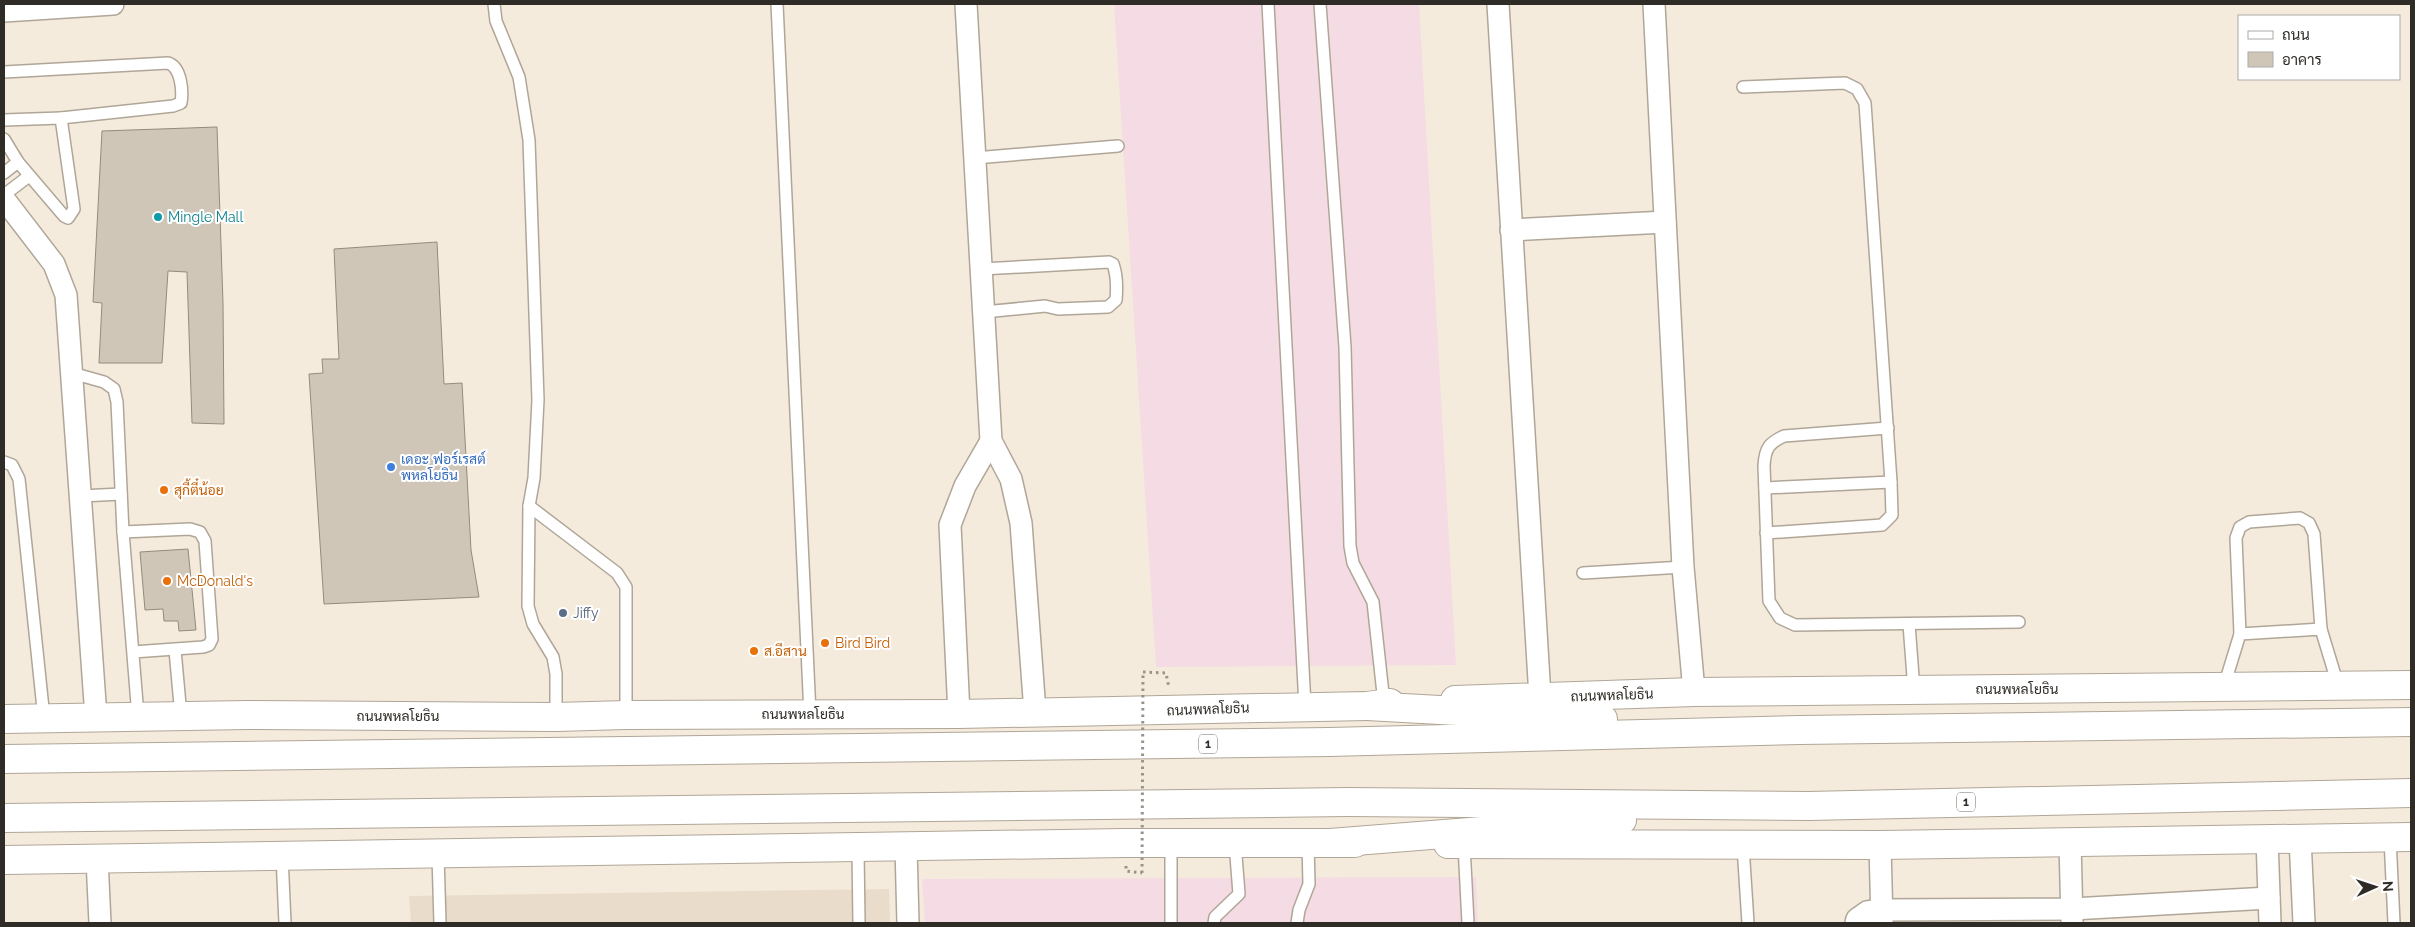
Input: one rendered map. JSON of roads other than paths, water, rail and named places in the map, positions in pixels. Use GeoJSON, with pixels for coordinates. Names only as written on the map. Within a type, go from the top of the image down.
{"type":"FeatureCollection","features":[{"type":"Feature","properties":{"kind":"main road","name":"ถนนพหลโยธิน"},"geometry":{"type":"LineString","coordinates":[[4,719],[138,716],[556,717],[959,714],[1376,704],[1694,692],[2411,685]]}},
{"type":"Feature","properties":{"kind":"main road"},"geometry":{"type":"LineString","coordinates":[[1376,704],[1800,730]]}},
{"type":"Feature","properties":{"kind":"main road","name":"1"},"geometry":{"type":"LineString","coordinates":[[4,759],[1329,742],[1800,730],[2411,722]]}},
{"type":"Feature","properties":{"kind":"main road","name":"1"},"geometry":{"type":"LineString","coordinates":[[4,818],[1327,802],[1808,806],[2411,793]]}},
{"type":"Feature","properties":{"kind":"main road"},"geometry":{"type":"LineString","coordinates":[[1319,843],[1808,806]]}},
{"type":"Feature","properties":{"kind":"main road"},"geometry":{"type":"LineString","coordinates":[[4,860],[1171,843],[1744,846],[2401,838]]}},
{"type":"Feature","properties":{"kind":"street"},"geometry":{"type":"LineString","coordinates":[[4,11],[113,4]]}},
{"type":"Feature","properties":{"kind":"street"},"geometry":{"type":"LineString","coordinates":[[966,4],[991,441],[1011,479],[1021,523],[1035,712]]}},
{"type":"Feature","properties":{"kind":"street"},"geometry":{"type":"LineString","coordinates":[[1498,4],[1540,697]]}},
{"type":"Feature","properties":{"kind":"street"},"geometry":{"type":"LineString","coordinates":[[1654,4],[1683,567],[1694,692]]}},
{"type":"Feature","properties":{"kind":"street"},"geometry":{"type":"LineString","coordinates":[[4,197],[54,264],[66,295],[96,717]]}},
{"type":"Feature","properties":{"kind":"street"},"geometry":{"type":"LineString","coordinates":[[1512,230],[1665,222]]}},
{"type":"Feature","properties":{"kind":"street"},"geometry":{"type":"LineString","coordinates":[[959,714],[950,525],[965,486],[991,441]]}},
{"type":"Feature","properties":{"kind":"street"},"geometry":{"type":"LineString","coordinates":[[2300,839],[2304,923]]}},
{"type":"Feature","properties":{"kind":"street"},"geometry":{"type":"LineString","coordinates":[[2267,840],[2270,923]]}},
{"type":"Feature","properties":{"kind":"street"},"geometry":{"type":"LineString","coordinates":[[2070,842],[2072,916]]}},
{"type":"Feature","properties":{"kind":"street"},"geometry":{"type":"LineString","coordinates":[[1880,845],[1881,917]]}},
{"type":"Feature","properties":{"kind":"street"},"geometry":{"type":"LineString","coordinates":[[906,847],[908,923]]}},
{"type":"Feature","properties":{"kind":"street"},"geometry":{"type":"LineString","coordinates":[[97,859],[100,923]]}},
{"type":"Feature","properties":{"kind":"street"},"geometry":{"type":"LineString","coordinates":[[1856,923],[1856,919],[1867,912],[1881,917],[2072,916],[2269,898]]}},
{"type":"Feature","properties":{"kind":"lane"},"geometry":{"type":"LineString","coordinates":[[494,4],[496,21],[519,77],[529,140],[538,400],[534,478],[529,506],[528,606],[533,624],[553,657],[556,674],[556,717]]}},
{"type":"Feature","properties":{"kind":"lane"},"geometry":{"type":"LineString","coordinates":[[777,4],[810,714]]}},
{"type":"Feature","properties":{"kind":"lane"},"geometry":{"type":"LineString","coordinates":[[1268,4],[1305,706]]}},
{"type":"Feature","properties":{"kind":"lane"},"geometry":{"type":"LineString","coordinates":[[1320,4],[1345,347],[1350,546],[1352,563],[1373,602],[1376,704]]}},
{"type":"Feature","properties":{"kind":"lane"},"geometry":{"type":"LineString","coordinates":[[4,72],[168,63],[174,65],[178,70],[182,96],[181,103],[173,106],[60,118],[4,120]]}},
{"type":"Feature","properties":{"kind":"lane"},"geometry":{"type":"LineString","coordinates":[[1743,87],[1845,83],[1858,89],[1865,104],[1891,482],[1892,515],[1882,525],[1766,533]]}},
{"type":"Feature","properties":{"kind":"lane"},"geometry":{"type":"LineString","coordinates":[[4,139],[29,176],[64,216],[68,218],[72,215],[74,209],[60,118]]}},
{"type":"Feature","properties":{"kind":"lane"},"geometry":{"type":"LineString","coordinates":[[975,158],[1118,146]]}},
{"type":"Feature","properties":{"kind":"lane"},"geometry":{"type":"LineString","coordinates":[[4,172],[18,162]]}},
{"type":"Feature","properties":{"kind":"lane"},"geometry":{"type":"LineString","coordinates":[[4,197],[29,176]]}},
{"type":"Feature","properties":{"kind":"lane"},"geometry":{"type":"LineString","coordinates":[[982,269],[1109,262],[1113,264],[1115,269],[1116,300],[1108,306],[1058,309],[1045,306],[984,312]]}},
{"type":"Feature","properties":{"kind":"lane"},"geometry":{"type":"LineString","coordinates":[[72,373],[104,382],[114,389],[117,402],[123,532],[138,716]]}},
{"type":"Feature","properties":{"kind":"lane"},"geometry":{"type":"LineString","coordinates":[[1888,428],[1784,436],[1770,443],[1764,453],[1769,601],[1780,618],[1795,625],[2019,622]]}},
{"type":"Feature","properties":{"kind":"lane"},"geometry":{"type":"LineString","coordinates":[[4,462],[12,465],[19,479],[44,718]]}},
{"type":"Feature","properties":{"kind":"lane"},"geometry":{"type":"LineString","coordinates":[[1765,488],[1891,482]]}},
{"type":"Feature","properties":{"kind":"lane"},"geometry":{"type":"LineString","coordinates":[[81,496],[121,494]]}},
{"type":"Feature","properties":{"kind":"lane"},"geometry":{"type":"LineString","coordinates":[[529,506],[617,573],[626,588],[626,715]]}},
{"type":"Feature","properties":{"kind":"lane"},"geometry":{"type":"LineString","coordinates":[[2224,687],[2240,634],[2236,538],[2240,527],[2249,522],[2300,518],[2309,523],[2314,534],[2321,629],[2338,686]]}},
{"type":"Feature","properties":{"kind":"lane"},"geometry":{"type":"LineString","coordinates":[[123,532],[190,529],[200,532],[205,541],[212,638],[209,645],[175,650],[133,652]]}},
{"type":"Feature","properties":{"kind":"lane"},"geometry":{"type":"LineString","coordinates":[[1583,573],[1683,567]]}},
{"type":"Feature","properties":{"kind":"lane"},"geometry":{"type":"LineString","coordinates":[[1909,624],[1914,690]]}},
{"type":"Feature","properties":{"kind":"lane"},"geometry":{"type":"LineString","coordinates":[[2240,634],[2321,629]]}},
{"type":"Feature","properties":{"kind":"lane"},"geometry":{"type":"LineString","coordinates":[[175,650],[181,716]]}},
{"type":"Feature","properties":{"kind":"lane"},"geometry":{"type":"LineString","coordinates":[[2394,923],[2401,838]]}},
{"type":"Feature","properties":{"kind":"lane"},"geometry":{"type":"LineString","coordinates":[[1171,843],[1171,923]]}},
{"type":"Feature","properties":{"kind":"lane"},"geometry":{"type":"LineString","coordinates":[[1214,923],[1215,917],[1239,894],[1235,843]]}},
{"type":"Feature","properties":{"kind":"lane"},"geometry":{"type":"LineString","coordinates":[[1297,923],[1299,910],[1309,884],[1319,843]]}},
{"type":"Feature","properties":{"kind":"lane"},"geometry":{"type":"LineString","coordinates":[[1464,844],[1468,923]]}},
{"type":"Feature","properties":{"kind":"lane"},"geometry":{"type":"LineString","coordinates":[[1744,846],[1748,923]]}},
{"type":"Feature","properties":{"kind":"lane"},"geometry":{"type":"LineString","coordinates":[[858,849],[859,923]]}},
{"type":"Feature","properties":{"kind":"lane"},"geometry":{"type":"LineString","coordinates":[[438,855],[440,923]]}},
{"type":"Feature","properties":{"kind":"lane"},"geometry":{"type":"LineString","coordinates":[[282,856],[285,923]]}},
{"type":"Feature","properties":{"kind":"place","name":"Mingle Mall"},"geometry":{"type":"Point","coordinates":[158,217]}},
{"type":"Feature","properties":{"kind":"place","name":"เดอะ ฟอร์เรสต์ พหลโยธิน"},"geometry":{"type":"Point","coordinates":[391,467]}},
{"type":"Feature","properties":{"kind":"place","name":"สุกี้ตี๋น้อย"},"geometry":{"type":"Point","coordinates":[164,490]}},
{"type":"Feature","properties":{"kind":"place","name":"McDonald's"},"geometry":{"type":"Point","coordinates":[167,581]}},
{"type":"Feature","properties":{"kind":"place","name":"Jiffy"},"geometry":{"type":"Point","coordinates":[563,613]}},
{"type":"Feature","properties":{"kind":"place","name":"Bird Bird"},"geometry":{"type":"Point","coordinates":[825,643]}},
{"type":"Feature","properties":{"kind":"place","name":"ส.อีสาน"},"geometry":{"type":"Point","coordinates":[754,651]}}]}
